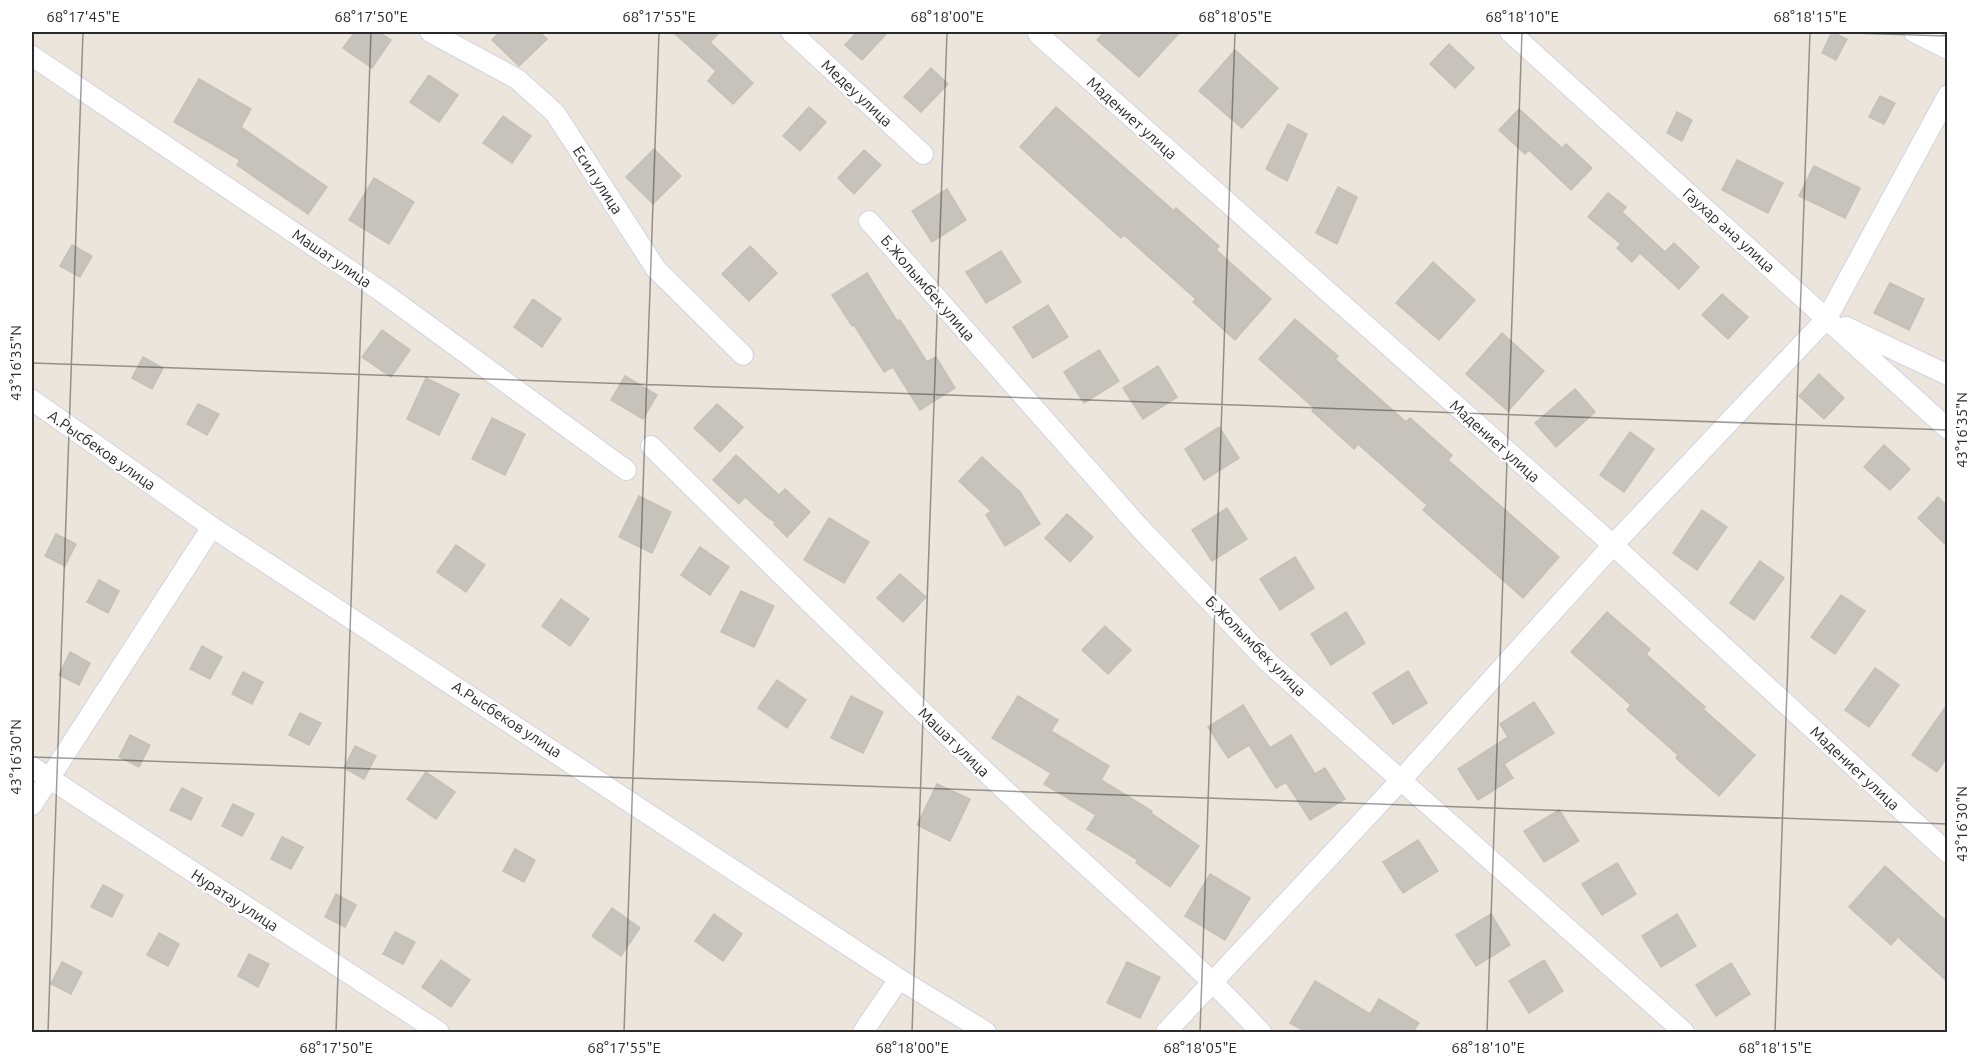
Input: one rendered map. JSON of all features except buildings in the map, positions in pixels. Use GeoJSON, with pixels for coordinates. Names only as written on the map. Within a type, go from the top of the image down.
{"type":"FeatureCollection","features":[{"type":"Feature","properties":{"kind":"street","name":"Есил улица"},"geometry":{"type":"LineString","coordinates":[[430,32],[517,79],[555,113],[656,269],[743,355]]}},
{"type":"Feature","properties":{"kind":"street","name":"Медеу улица"},"geometry":{"type":"LineString","coordinates":[[790,32],[922,154]]}},
{"type":"Feature","properties":{"kind":"street","name":"Гаухар ана улица"},"geometry":{"type":"LineString","coordinates":[[1509,32],[1947,429]]}},
{"type":"Feature","properties":{"kind":"street"},"geometry":{"type":"LineString","coordinates":[[1914,32],[1947,49]]}},
{"type":"Feature","properties":{"kind":"street","name":"Мадениет улица"},"geometry":{"type":"LineString","coordinates":[[1038,34],[1613,545],[1947,853]]}},
{"type":"Feature","properties":{"kind":"street","name":"Машат улица"},"geometry":{"type":"LineString","coordinates":[[32,56],[382,292],[626,470]]}},
{"type":"Feature","properties":{"kind":"street"},"geometry":{"type":"LineString","coordinates":[[1166,1032],[1401,780],[1613,545],[1827,318],[1947,95]]}},
{"type":"Feature","properties":{"kind":"street","name":"Б.Жолымбек улица"},"geometry":{"type":"LineString","coordinates":[[868,221],[1139,526],[1268,662],[1684,1032]]}},
{"type":"Feature","properties":{"kind":"street"},"geometry":{"type":"LineString","coordinates":[[1827,318],[1947,375]]}},
{"type":"Feature","properties":{"kind":"street","name":"А.Рысбеков улица"},"geometry":{"type":"LineString","coordinates":[[32,400],[212,527],[899,979],[986,1032]]}},
{"type":"Feature","properties":{"kind":"street","name":"Машат улица"},"geometry":{"type":"LineString","coordinates":[[651,446],[1009,795],[1213,982],[1261,1032]]}},
{"type":"Feature","properties":{"kind":"street"},"geometry":{"type":"LineString","coordinates":[[32,804],[212,527]]}},
{"type":"Feature","properties":{"kind":"street","name":"Нуратау улица"},"geometry":{"type":"LineString","coordinates":[[32,767],[439,1032]]}},
{"type":"Feature","properties":{"kind":"street"},"geometry":{"type":"LineString","coordinates":[[863,1032],[899,979]]}}]}
